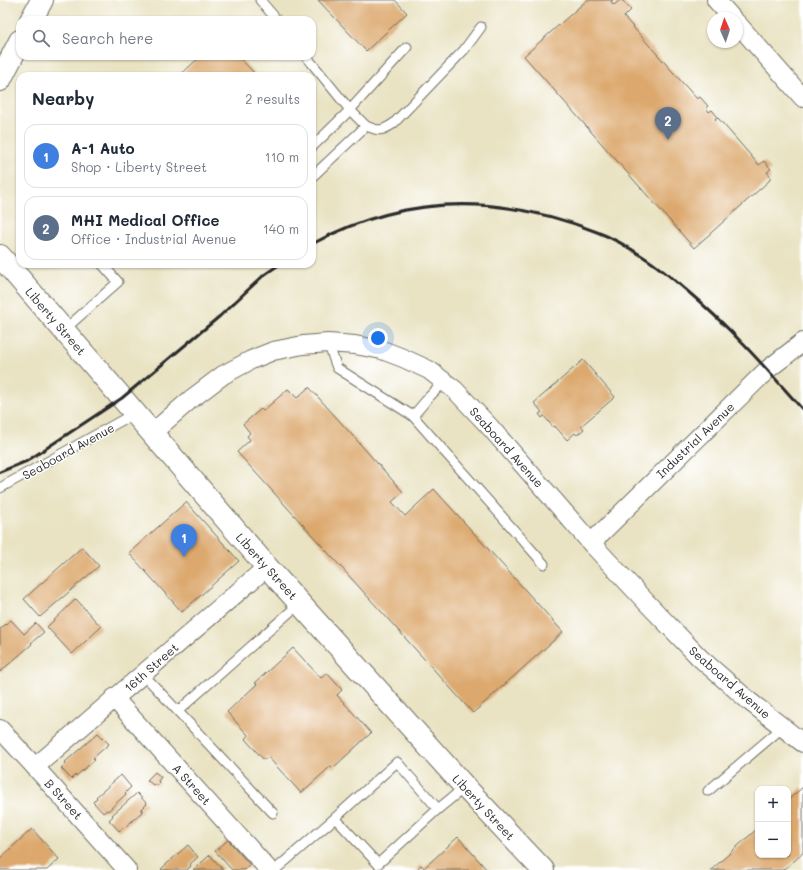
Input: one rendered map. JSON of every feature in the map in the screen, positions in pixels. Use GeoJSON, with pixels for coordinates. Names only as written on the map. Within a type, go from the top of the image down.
{"type":"FeatureCollection","features":[{"type":"Feature","properties":{"kind":"main road"},"geometry":{"type":"LineString","coordinates":[[33,16],[42,0]]}},
{"type":"Feature","properties":{"kind":"main road"},"geometry":{"type":"LineString","coordinates":[[0,80],[16,49]]}},
{"type":"Feature","properties":{"kind":"main road","name":"Liberty Street"},"geometry":{"type":"LineString","coordinates":[[0,256],[267,567],[465,787],[543,870]]}},
{"type":"Feature","properties":{"kind":"street"},"geometry":{"type":"LineString","coordinates":[[716,0],[727,12]]}},
{"type":"Feature","properties":{"kind":"street"},"geometry":{"type":"LineString","coordinates":[[743,31],[803,98]]}},
{"type":"Feature","properties":{"kind":"street","name":"Industrial Avenue"},"geometry":{"type":"LineString","coordinates":[[591,542],[767,370],[803,342]]}},
{"type":"Feature","properties":{"kind":"street","name":"Seaboard Avenue"},"geometry":{"type":"LineString","coordinates":[[152,433],[190,400],[223,375],[252,360],[274,351],[303,345],[328,343],[355,345],[382,350],[429,370],[455,390],[489,426],[591,542],[700,658],[749,701],[803,743]]}},
{"type":"Feature","properties":{"kind":"street","name":"16th Street"},"geometry":{"type":"LineString","coordinates":[[35,767],[267,567]]}},
{"type":"Feature","properties":{"kind":"street","name":"A Street"},"geometry":{"type":"LineString","coordinates":[[114,698],[269,870]]}},
{"type":"Feature","properties":{"kind":"street","name":"B Street"},"geometry":{"type":"LineString","coordinates":[[0,729],[127,870]]}},
{"type":"Feature","properties":{"kind":"lane"},"geometry":{"type":"LineString","coordinates":[[260,0],[274,16]]}},
{"type":"Feature","properties":{"kind":"lane"},"geometry":{"type":"LineString","coordinates":[[309,60],[350,110],[366,126],[376,130],[384,130],[393,124],[464,50],[481,27]]}},
{"type":"Feature","properties":{"kind":"lane"},"geometry":{"type":"LineString","coordinates":[[316,143],[350,110],[407,47]]}},
{"type":"Feature","properties":{"kind":"lane"},"geometry":{"type":"LineString","coordinates":[[316,173],[366,126]]}},
{"type":"Feature","properties":{"kind":"lane"},"geometry":{"type":"LineString","coordinates":[[64,330],[118,282],[106,268]]}},
{"type":"Feature","properties":{"kind":"lane"},"geometry":{"type":"LineString","coordinates":[[328,343],[337,368],[413,416],[544,564]]}},
{"type":"Feature","properties":{"kind":"lane"},"geometry":{"type":"LineString","coordinates":[[413,416],[444,382]]}},
{"type":"Feature","properties":{"kind":"lane","name":"Seaboard Avenue"},"geometry":{"type":"LineString","coordinates":[[0,488],[135,413]]}},
{"type":"Feature","properties":{"kind":"lane"},"geometry":{"type":"LineString","coordinates":[[178,711],[300,603]]}},
{"type":"Feature","properties":{"kind":"lane"},"geometry":{"type":"LineString","coordinates":[[143,674],[273,813]]}},
{"type":"Feature","properties":{"kind":"lane"},"geometry":{"type":"LineString","coordinates":[[708,791],[783,727]]}},
{"type":"Feature","properties":{"kind":"lane"},"geometry":{"type":"LineString","coordinates":[[275,870],[336,818],[396,762],[438,809]]}},
{"type":"Feature","properties":{"kind":"lane"},"geometry":{"type":"LineString","coordinates":[[336,818],[378,864],[438,809],[465,787]]}},
{"type":"Feature","properties":{"kind":"building"},"geometry":{"type":"Polygon","coordinates":[[[318,0],[395,0],[407,13],[366,51],[318,0]]]}},
{"type":"Feature","properties":{"kind":"building"},"geometry":{"type":"Polygon","coordinates":[[[587,0],[613,0],[611,2],[614,5],[622,0],[631,10],[624,17],[697,99],[700,97],[708,106],[706,108],[709,112],[712,110],[717,116],[715,119],[716,120],[718,118],[759,165],[764,161],[771,169],[767,172],[771,177],[769,179],[770,180],[694,248],[524,56],[587,0]]]}},
{"type":"Feature","properties":{"kind":"building"},"geometry":{"type":"Polygon","coordinates":[[[197,60],[242,60],[253,72],[183,72],[197,60]]]}},
{"type":"Feature","properties":{"kind":"building"},"geometry":{"type":"Polygon","coordinates":[[[583,360],[615,397],[581,426],[584,429],[577,435],[575,433],[567,440],[544,416],[542,418],[539,414],[542,412],[534,403],[583,360]]]}},
{"type":"Feature","properties":{"kind":"building"},"geometry":{"type":"Polygon","coordinates":[[[309,387],[403,492],[392,502],[405,516],[434,489],[563,632],[473,713],[237,452],[250,440],[247,436],[250,433],[243,424],[261,409],[263,411],[288,389],[297,398],[309,387]]]}},
{"type":"Feature","properties":{"kind":"building"},"geometry":{"type":"Polygon","coordinates":[[[186,502],[239,561],[182,612],[129,553],[186,502]]]}},
{"type":"Feature","properties":{"kind":"building"},"geometry":{"type":"Polygon","coordinates":[[[82,547],[99,566],[40,617],[24,599],[82,547]]]}},
{"type":"Feature","properties":{"kind":"building"},"geometry":{"type":"Polygon","coordinates":[[[76,599],[101,627],[72,654],[47,627],[76,599]]]}},
{"type":"Feature","properties":{"kind":"building"},"geometry":{"type":"Polygon","coordinates":[[[11,620],[24,634],[36,623],[44,632],[0,672],[0,629],[11,620]]]}},
{"type":"Feature","properties":{"kind":"building"},"geometry":{"type":"Polygon","coordinates":[[[293,648],[321,678],[327,673],[342,690],[337,695],[371,733],[333,768],[331,766],[301,793],[268,757],[264,760],[245,739],[248,735],[227,712],[257,684],[255,683],[293,648]]]}},
{"type":"Feature","properties":{"kind":"building"},"geometry":{"type":"Polygon","coordinates":[[[98,733],[109,744],[93,758],[95,760],[71,779],[61,768],[65,764],[64,763],[98,733]]]}},
{"type":"Feature","properties":{"kind":"building"},"geometry":{"type":"Polygon","coordinates":[[[155,772],[161,777],[158,781],[160,783],[157,786],[154,784],[153,785],[147,780],[155,772]]]}},
{"type":"Feature","properties":{"kind":"building"},"geometry":{"type":"Polygon","coordinates":[[[121,775],[131,787],[125,793],[126,794],[108,811],[107,810],[103,813],[93,802],[97,798],[96,797],[121,775]]]}},
{"type":"Feature","properties":{"kind":"building"},"geometry":{"type":"Polygon","coordinates":[[[803,787],[803,853],[784,870],[711,870],[755,831],[755,858],[791,858],[791,797],[803,787]]]}},
{"type":"Feature","properties":{"kind":"building"},"geometry":{"type":"Polygon","coordinates":[[[137,793],[147,804],[141,810],[143,811],[119,831],[109,820],[113,816],[112,815],[137,793]]]}},
{"type":"Feature","properties":{"kind":"building"},"geometry":{"type":"Polygon","coordinates":[[[32,829],[59,859],[47,870],[0,870],[0,858],[32,829]]]}},
{"type":"Feature","properties":{"kind":"building"},"geometry":{"type":"Polygon","coordinates":[[[458,837],[487,870],[416,870],[421,865],[424,868],[458,837]]]}},
{"type":"Feature","properties":{"kind":"building"},"geometry":{"type":"Polygon","coordinates":[[[228,840],[250,865],[244,870],[232,870],[215,851],[228,840]]]}},
{"type":"Feature","properties":{"kind":"building"},"geometry":{"type":"Polygon","coordinates":[[[188,845],[198,857],[190,864],[191,866],[187,870],[161,869],[188,845]]]}},
{"type":"Feature","properties":{"kind":"building"},"geometry":{"type":"Polygon","coordinates":[[[210,855],[223,870],[193,870],[210,855]]]}},
{"type":"Feature","properties":{"kind":"railway"},"geometry":{"type":"LineString","coordinates":[[316,242],[347,228],[382,216],[417,208],[453,205],[489,206],[525,211],[561,220],[597,232],[615,240],[639,254],[655,265],[701,303],[761,363],[803,410]]}},
{"type":"Feature","properties":{"kind":"railway"},"geometry":{"type":"LineString","coordinates":[[0,472],[27,461],[122,398],[220,316],[264,275],[274,268]]}},
{"type":"Feature","properties":{"kind":"place","name":"MHI Medical Office"},"geometry":{"type":"Point","coordinates":[668,140]}},
{"type":"Feature","properties":{"kind":"place","name":"A-1 Auto"},"geometry":{"type":"Point","coordinates":[184,557]}}]}
